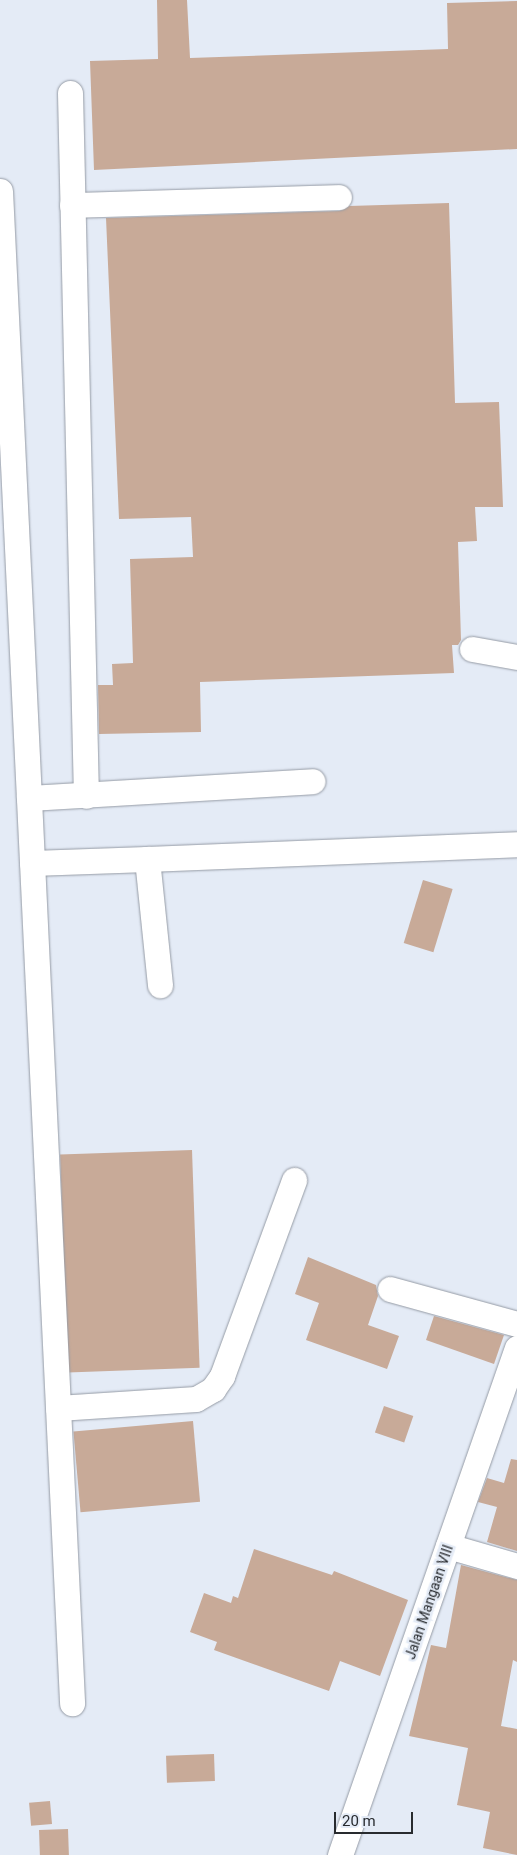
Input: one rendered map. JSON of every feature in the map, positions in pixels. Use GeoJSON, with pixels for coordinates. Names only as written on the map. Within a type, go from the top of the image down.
{"type":"FeatureCollection","features":[{"type":"Feature","properties":{"kind":"street"},"geometry":{"type":"LineString","coordinates":[[70,93],[86,796]]}},
{"type":"Feature","properties":{"kind":"street"},"geometry":{"type":"LineString","coordinates":[[0,191],[72,1703]]}},
{"type":"Feature","properties":{"kind":"street"},"geometry":{"type":"LineString","coordinates":[[72,205],[339,197]]}},
{"type":"Feature","properties":{"kind":"street"},"geometry":{"type":"LineString","coordinates":[[472,649],[517,657]]}},
{"type":"Feature","properties":{"kind":"street"},"geometry":{"type":"LineString","coordinates":[[29,798],[312,781]]}},
{"type":"Feature","properties":{"kind":"street"},"geometry":{"type":"LineString","coordinates":[[32,863],[517,844]]}},
{"type":"Feature","properties":{"kind":"street"},"geometry":{"type":"LineString","coordinates":[[148,859],[160,985]]}},
{"type":"Feature","properties":{"kind":"street"},"geometry":{"type":"LineString","coordinates":[[58,1408],[196,1399],[213,1389],[222,1376],[294,1180]]}},
{"type":"Feature","properties":{"kind":"street"},"geometry":{"type":"LineString","coordinates":[[390,1289],[517,1324]]}},
{"type":"Feature","properties":{"kind":"street","name":"Jalan Mangaan VIII"},"geometry":{"type":"LineString","coordinates":[[340,1855],[517,1348]]}},
{"type":"Feature","properties":{"kind":"street"},"geometry":{"type":"LineString","coordinates":[[448,1546],[517,1566]]}},
{"type":"Feature","properties":{"kind":"building"},"geometry":{"type":"Polygon","coordinates":[[[157,0],[187,0],[190,58],[448,49],[447,3],[517,1],[517,149],[94,170],[90,61],[158,59],[157,0]]]}},
{"type":"Feature","properties":{"kind":"building"},"geometry":{"type":"Polygon","coordinates":[[[449,203],[455,403],[499,402],[503,507],[475,507],[477,541],[458,542],[461,640],[458,645],[452,645],[454,673],[200,682],[201,732],[99,734],[98,685],[113,685],[112,664],[133,663],[130,559],[193,557],[191,517],[119,519],[106,218],[339,211],[349,206],[449,203]]]}},
{"type":"Feature","properties":{"kind":"building"},"geometry":{"type":"Polygon","coordinates":[[[423,880],[453,889],[433,952],[404,943],[423,880]]]}},
{"type":"Feature","properties":{"kind":"building"},"geometry":{"type":"Polygon","coordinates":[[[192,1150],[200,1368],[68,1372],[60,1155],[192,1150]]]}},
{"type":"Feature","properties":{"kind":"building"},"geometry":{"type":"Polygon","coordinates":[[[308,1257],[376,1285],[378,1296],[368,1325],[399,1336],[387,1369],[306,1340],[319,1303],[295,1294],[308,1257]]]}},
{"type":"Feature","properties":{"kind":"building"},"geometry":{"type":"Polygon","coordinates":[[[434,1316],[504,1335],[494,1364],[426,1340],[434,1316]]]}},
{"type":"Feature","properties":{"kind":"building"},"geometry":{"type":"Polygon","coordinates":[[[384,1406],[413,1416],[404,1443],[375,1432],[384,1406]]]}},
{"type":"Feature","properties":{"kind":"building"},"geometry":{"type":"Polygon","coordinates":[[[193,1421],[200,1502],[81,1512],[73,1431],[193,1421]]]}},
{"type":"Feature","properties":{"kind":"building"},"geometry":{"type":"Polygon","coordinates":[[[511,1459],[517,1460],[517,1551],[487,1542],[497,1507],[478,1502],[487,1478],[504,1483],[511,1459]]]}},
{"type":"Feature","properties":{"kind":"building"},"geometry":{"type":"Polygon","coordinates":[[[254,1549],[332,1575],[334,1571],[408,1600],[380,1676],[340,1661],[329,1691],[214,1650],[217,1642],[190,1632],[204,1593],[231,1603],[233,1596],[238,1598],[254,1549]]]}},
{"type":"Feature","properties":{"kind":"building"},"geometry":{"type":"Polygon","coordinates":[[[461,1565],[517,1580],[517,1662],[513,1660],[501,1726],[517,1729],[517,1855],[483,1848],[490,1812],[457,1805],[468,1748],[409,1736],[431,1645],[446,1648],[461,1565]]]}},
{"type":"Feature","properties":{"kind":"building"},"geometry":{"type":"Polygon","coordinates":[[[214,1754],[215,1781],[167,1783],[166,1756],[214,1754]]]}},
{"type":"Feature","properties":{"kind":"building"},"geometry":{"type":"Polygon","coordinates":[[[50,1801],[52,1824],[31,1826],[29,1803],[50,1801]]]}},
{"type":"Feature","properties":{"kind":"building"},"geometry":{"type":"Polygon","coordinates":[[[68,1829],[69,1855],[40,1855],[39,1830],[68,1829]]]}}]}
